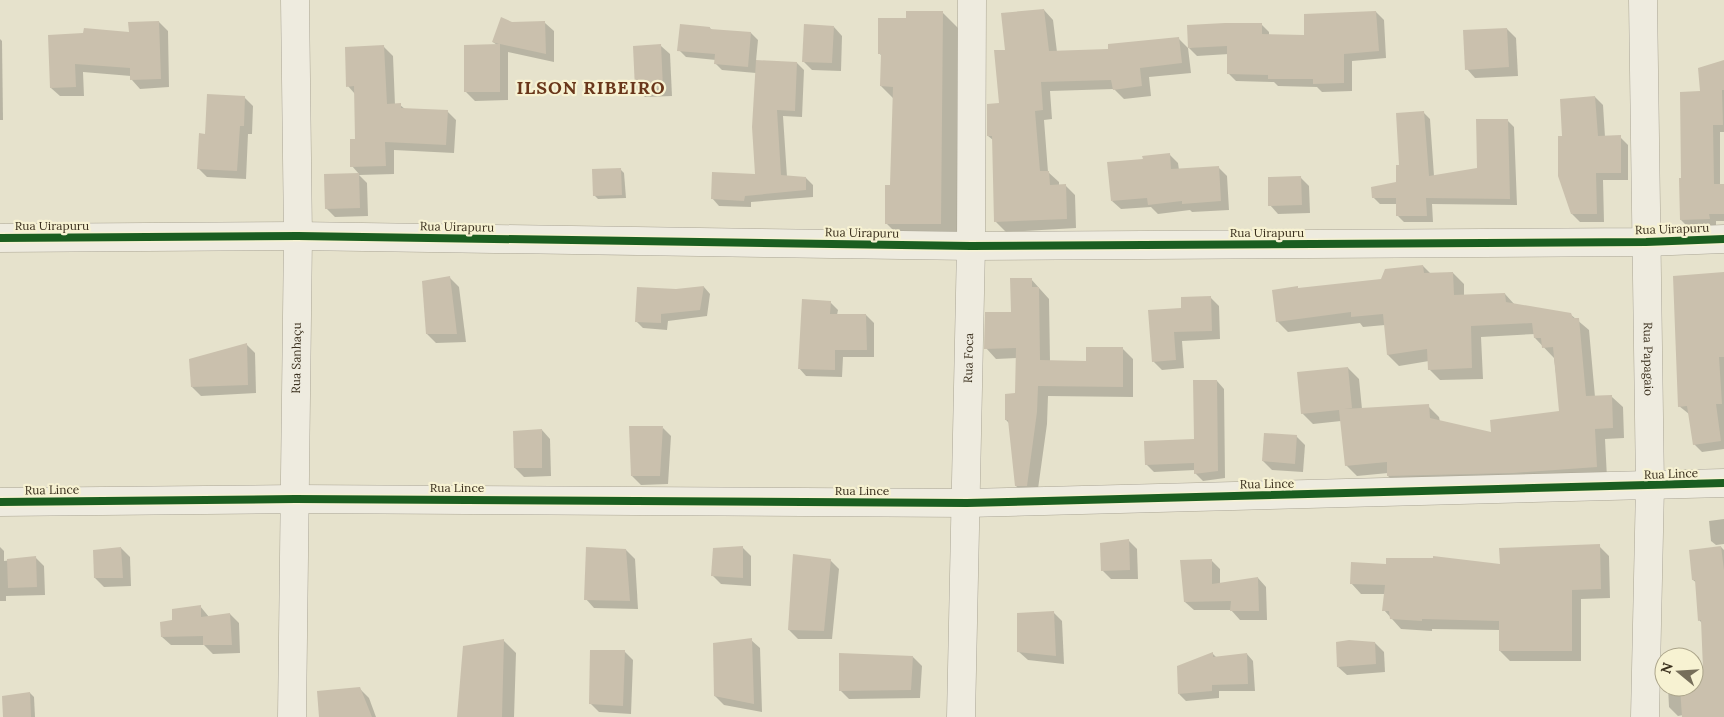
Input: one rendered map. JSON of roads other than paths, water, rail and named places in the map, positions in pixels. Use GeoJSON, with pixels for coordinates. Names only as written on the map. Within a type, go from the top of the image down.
{"type":"FeatureCollection","features":[{"type":"Feature","properties":{"kind":"street","name":"Rua Sanhaçu"},"geometry":{"type":"LineString","coordinates":[[292,717],[298,236],[295,0]]}},
{"type":"Feature","properties":{"kind":"street","name":"Rua Foca"},"geometry":{"type":"LineString","coordinates":[[962,717],[971,246],[972,0]]}},
{"type":"Feature","properties":{"kind":"street","name":"Rua Papagaio"},"geometry":{"type":"LineString","coordinates":[[1643,0],[1650,486],[1645,717]]}},
{"type":"Feature","properties":{"kind":"street","name":"Rua Uirapuru"},"geometry":{"type":"LineString","coordinates":[[0,238],[298,236],[971,246],[1646,242],[1724,239]]}},
{"type":"Feature","properties":{"kind":"street","name":"Rua Lince"},"geometry":{"type":"LineString","coordinates":[[0,502],[295,498],[967,503],[1724,483]]}},
{"type":"Feature","properties":{"kind":"district","name":"ILSON RIBEIRO"},"geometry":{"type":"Point","coordinates":[591,88]}}]}
